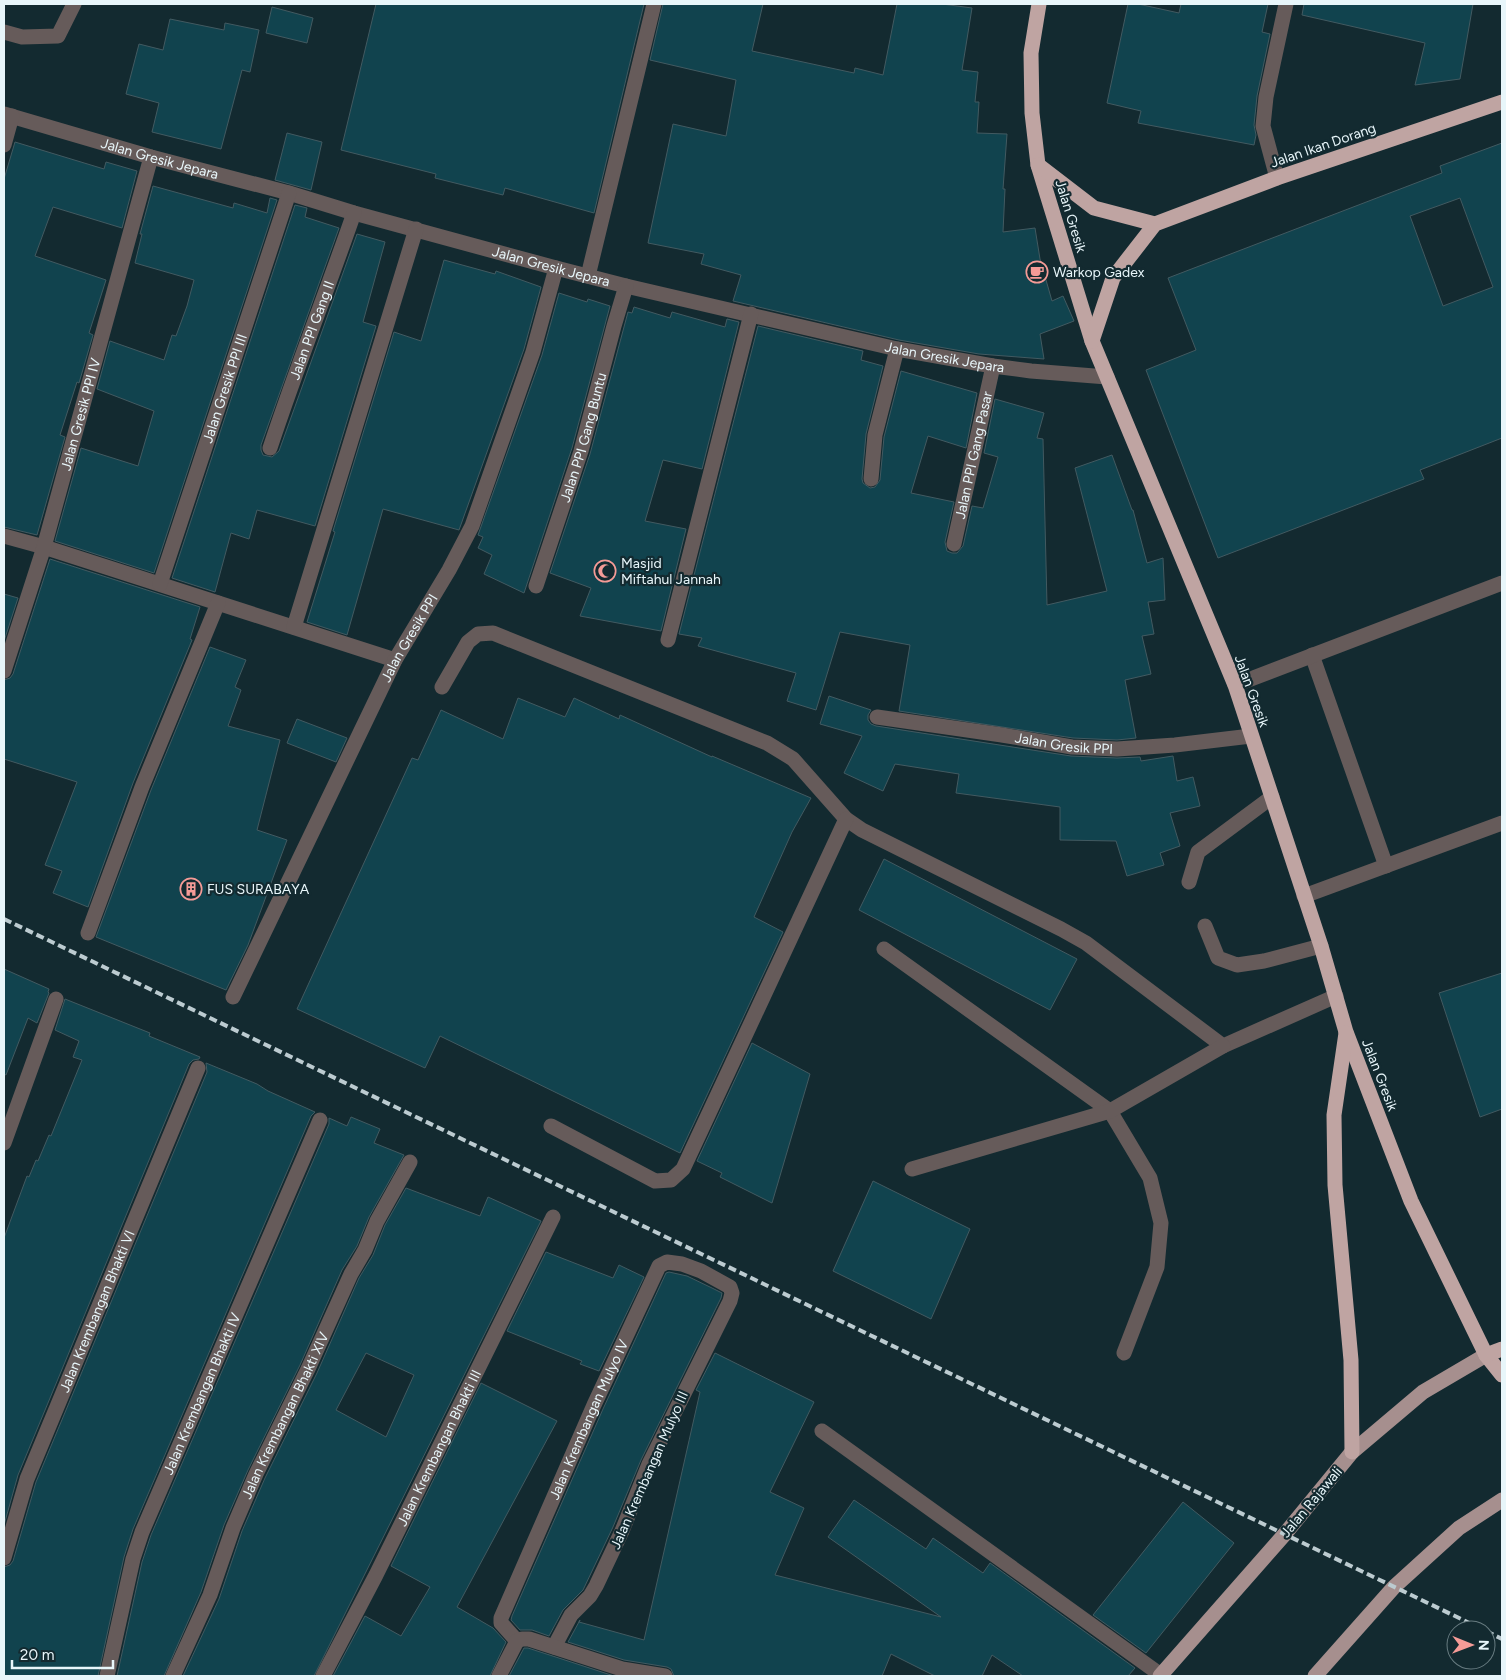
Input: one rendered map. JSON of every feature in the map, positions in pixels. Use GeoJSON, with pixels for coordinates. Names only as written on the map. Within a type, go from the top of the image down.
{"type":"FeatureCollection","features":[{"type":"Feature","properties":{"kind":"highway","name":"Jalan Gresik"},"geometry":{"type":"LineString","coordinates":[[1038,4],[1030,53],[1032,113],[1038,165],[1092,341],[1235,685],[1321,946],[1346,1032],[1411,1201],[1486,1355],[1502,1375]]}},
{"type":"Feature","properties":{"kind":"highway","name":"Jalan Ikan Dorang"},"geometry":{"type":"LineString","coordinates":[[1155,224],[1277,178],[1502,102]]}},
{"type":"Feature","properties":{"kind":"highway"},"geometry":{"type":"LineString","coordinates":[[1038,165],[1094,208],[1155,224],[1113,278],[1092,341]]}},
{"type":"Feature","properties":{"kind":"highway"},"geometry":{"type":"LineString","coordinates":[[1346,1032],[1334,1115],[1335,1185],[1351,1360],[1352,1452]]}},
{"type":"Feature","properties":{"kind":"highway"},"geometry":{"type":"LineString","coordinates":[[1486,1355],[1502,1349]]}},
{"type":"Feature","properties":{"kind":"main road","name":"Jalan Rajawali"},"geometry":{"type":"LineString","coordinates":[[1161,1675],[1284,1535],[1352,1452],[1423,1392],[1486,1355]]}},
{"type":"Feature","properties":{"kind":"main road"},"geometry":{"type":"LineString","coordinates":[[1315,1676],[1394,1587],[1459,1528],[1502,1500]]}},
{"type":"Feature","properties":{"kind":"street"},"geometry":{"type":"LineString","coordinates":[[4,32],[22,37],[58,36],[74,4]]}},
{"type":"Feature","properties":{"kind":"street"},"geometry":{"type":"LineString","coordinates":[[588,276],[654,4]]}},
{"type":"Feature","properties":{"kind":"street"},"geometry":{"type":"LineString","coordinates":[[1277,178],[1262,126],[1266,97],[1286,4]]}},
{"type":"Feature","properties":{"kind":"street"},"geometry":{"type":"LineString","coordinates":[[4,145],[8,115]]}},
{"type":"Feature","properties":{"kind":"street","name":"Jalan Gresik Jepara"},"geometry":{"type":"LineString","coordinates":[[8,115],[151,157],[626,286],[897,349],[993,366],[1107,377]]}},
{"type":"Feature","properties":{"kind":"street","name":"Jalan Gresik PPI IV"},"geometry":{"type":"LineString","coordinates":[[4,671],[44,547],[151,157]]}},
{"type":"Feature","properties":{"kind":"street","name":"Jalan Gresik PPI III"},"geometry":{"type":"LineString","coordinates":[[160,584],[289,193]]}},
{"type":"Feature","properties":{"kind":"street","name":"Jalan PPI Gang II"},"geometry":{"type":"LineString","coordinates":[[270,448],[291,384],[328,289],[354,213]]}},
{"type":"Feature","properties":{"kind":"street"},"geometry":{"type":"LineString","coordinates":[[294,627],[416,229]]}},
{"type":"Feature","properties":{"kind":"street","name":"Jalan Gresik PPI"},"geometry":{"type":"LineString","coordinates":[[233,996],[395,660],[449,570],[472,526],[533,352],[556,268]]}},
{"type":"Feature","properties":{"kind":"street","name":"Jalan PPI Gang Buntu"},"geometry":{"type":"LineString","coordinates":[[536,586],[581,451],[626,286]]}},
{"type":"Feature","properties":{"kind":"street"},"geometry":{"type":"LineString","coordinates":[[668,640],[750,314]]}},
{"type":"Feature","properties":{"kind":"street"},"geometry":{"type":"LineString","coordinates":[[871,479],[876,434],[897,349]]}},
{"type":"Feature","properties":{"kind":"street","name":"Jalan PPI Gang Pasar"},"geometry":{"type":"LineString","coordinates":[[954,544],[993,366]]}},
{"type":"Feature","properties":{"kind":"street"},"geometry":{"type":"LineString","coordinates":[[4,536],[44,547],[395,660]]}},
{"type":"Feature","properties":{"kind":"street"},"geometry":{"type":"LineString","coordinates":[[1235,685],[1502,583]]}},
{"type":"Feature","properties":{"kind":"street"},"geometry":{"type":"LineString","coordinates":[[88,933],[142,787],[218,603]]}},
{"type":"Feature","properties":{"kind":"street"},"geometry":{"type":"LineString","coordinates":[[442,688],[468,642],[478,634],[492,633],[767,742],[793,759],[846,819],[862,830],[1061,929],[1086,944],[1223,1046]]}},
{"type":"Feature","properties":{"kind":"street"},"geometry":{"type":"LineString","coordinates":[[1312,655],[1386,866]]}},
{"type":"Feature","properties":{"kind":"street","name":"Jalan Gresik PPI"},"geometry":{"type":"LineString","coordinates":[[877,717],[1072,747],[1117,749],[1251,736]]}},
{"type":"Feature","properties":{"kind":"street"},"geometry":{"type":"LineString","coordinates":[[1189,882],[1198,852],[1272,797]]}},
{"type":"Feature","properties":{"kind":"street"},"geometry":{"type":"LineString","coordinates":[[551,1126],[655,1181],[671,1180],[683,1169],[846,819]]}},
{"type":"Feature","properties":{"kind":"street"},"geometry":{"type":"LineString","coordinates":[[1304,896],[1502,823]]}},
{"type":"Feature","properties":{"kind":"street"},"geometry":{"type":"LineString","coordinates":[[1205,926],[1218,958],[1237,965],[1264,961],[1321,946]]}},
{"type":"Feature","properties":{"kind":"street"},"geometry":{"type":"LineString","coordinates":[[884,949],[1110,1111],[1150,1178],[1161,1223],[1157,1267],[1124,1353]]}},
{"type":"Feature","properties":{"kind":"street"},"geometry":{"type":"LineString","coordinates":[[912,1169],[1110,1111],[1223,1046],[1336,996]]}},
{"type":"Feature","properties":{"kind":"street"},"geometry":{"type":"LineString","coordinates":[[4,1143],[56,999]]}},
{"type":"Feature","properties":{"kind":"street","name":"Jalan Krembangan Bhakti VI"},"geometry":{"type":"LineString","coordinates":[[4,1558],[28,1479],[198,1068]]}},
{"type":"Feature","properties":{"kind":"street","name":"Jalan Krembangan Bhakti IV"},"geometry":{"type":"LineString","coordinates":[[107,1676],[131,1569],[142,1532],[320,1120]]}},
{"type":"Feature","properties":{"kind":"street","name":"Jalan Krembangan Bhakti XIV"},"geometry":{"type":"LineString","coordinates":[[173,1676],[210,1594],[233,1528],[256,1474],[308,1370],[377,1221],[410,1162]]}},
{"type":"Feature","properties":{"kind":"street","name":"Jalan Krembangan Bhakti III"},"geometry":{"type":"LineString","coordinates":[[323,1676],[376,1575],[553,1217]]}},
{"type":"Feature","properties":{"kind":"street","name":"Jalan Krembangan Mulyo IV"},"geometry":{"type":"LineString","coordinates":[[523,1640],[500,1623],[501,1618],[594,1405],[659,1266],[667,1262],[676,1262],[701,1271],[730,1287]]}},
{"type":"Feature","properties":{"kind":"street","name":"Jalan Krembangan Mulyo III"},"geometry":{"type":"LineString","coordinates":[[554,1647],[571,1615],[590,1596],[596,1586],[622,1531],[650,1464],[730,1301],[732,1293],[730,1287]]}},
{"type":"Feature","properties":{"kind":"street"},"geometry":{"type":"LineString","coordinates":[[822,1431],[1161,1675]]}},
{"type":"Feature","properties":{"kind":"street"},"geometry":{"type":"LineString","coordinates":[[499,1676],[523,1640],[554,1647],[622,1668],[665,1676]]}},
{"type":"Feature","properties":{"kind":"building"},"geometry":{"type":"Polygon","coordinates":[[[376,4],[644,4],[594,213],[505,188],[503,195],[435,178],[436,174],[341,150],[376,4]]]}},
{"type":"Feature","properties":{"kind":"building"},"geometry":{"type":"Polygon","coordinates":[[[663,4],[763,4],[752,51],[854,73],[855,68],[883,75],[897,4],[942,4],[972,8],[962,70],[978,72],[975,102],[979,102],[977,133],[1007,134],[1003,189],[1005,189],[1003,232],[1035,228],[1040,259],[1052,301],[1063,296],[1074,321],[1040,334],[1044,359],[979,354],[899,340],[733,301],[741,275],[701,264],[704,254],[648,243],[673,124],[726,136],[736,80],[650,60],[663,4]]]}},
{"type":"Feature","properties":{"kind":"building"},"geometry":{"type":"Polygon","coordinates":[[[1128,4],[1138,4],[1179,13],[1181,4],[1268,4],[1262,32],[1270,34],[1257,96],[1254,145],[1138,123],[1141,111],[1107,103],[1128,4]]]}},
{"type":"Feature","properties":{"kind":"building"},"geometry":{"type":"Polygon","coordinates":[[[1304,4],[1473,4],[1460,79],[1415,85],[1425,43],[1302,15],[1304,4]]]}},
{"type":"Feature","properties":{"kind":"building"},"geometry":{"type":"Polygon","coordinates":[[[272,7],[313,18],[307,43],[266,33],[272,7]]]}},
{"type":"Feature","properties":{"kind":"building"},"geometry":{"type":"Polygon","coordinates":[[[170,19],[224,30],[225,23],[259,30],[250,72],[242,70],[221,149],[152,132],[159,103],[126,94],[139,44],[163,50],[170,19]]]}},
{"type":"Feature","properties":{"kind":"building"},"geometry":{"type":"Polygon","coordinates":[[[287,133],[322,142],[311,190],[275,180],[287,133]]]}},
{"type":"Feature","properties":{"kind":"building"},"geometry":{"type":"Polygon","coordinates":[[[15,142],[104,169],[106,162],[137,171],[122,228],[53,207],[35,256],[106,280],[89,333],[93,335],[79,383],[77,382],[60,435],[65,437],[37,535],[4,527],[4,179],[15,142]]]}},
{"type":"Feature","properties":{"kind":"building"},"geometry":{"type":"Polygon","coordinates":[[[1502,143],[1502,438],[1420,470],[1424,479],[1218,558],[1146,370],[1196,350],[1168,278],[1442,173],[1440,166],[1502,143]],[[1460,198],[1410,216],[1443,306],[1493,287],[1460,198]]]}},
{"type":"Feature","properties":{"kind":"building"},"geometry":{"type":"Polygon","coordinates":[[[153,186],[233,208],[234,203],[267,213],[270,198],[277,200],[154,573],[55,541],[81,448],[138,466],[154,411],[97,389],[110,341],[164,360],[172,335],[176,336],[187,306],[194,280],[135,263],[142,234],[140,234],[153,186]]]}},
{"type":"Feature","properties":{"kind":"building"},"geometry":{"type":"Polygon","coordinates":[[[295,205],[307,208],[305,217],[339,228],[261,445],[263,455],[272,457],[279,451],[357,234],[385,242],[363,322],[376,326],[315,526],[257,510],[249,539],[231,533],[215,592],[172,578],[295,205]]]}},
{"type":"Feature","properties":{"kind":"building"},"geometry":{"type":"Polygon","coordinates":[[[444,260],[495,274],[496,271],[541,287],[524,349],[459,530],[383,509],[347,635],[307,622],[394,332],[421,341],[444,260]]]}},
{"type":"Feature","properties":{"kind":"building"},"geometry":{"type":"Polygon","coordinates":[[[559,293],[587,302],[588,299],[610,306],[572,448],[524,593],[484,574],[492,555],[478,548],[483,537],[478,535],[542,355],[559,293]]]}},
{"type":"Feature","properties":{"kind":"building"},"geometry":{"type":"Polygon","coordinates":[[[634,307],[670,318],[672,312],[725,327],[727,319],[739,322],[702,469],[663,460],[645,521],[686,529],[661,631],[580,616],[591,588],[550,573],[590,454],[628,312],[632,313],[634,307]]]}},
{"type":"Feature","properties":{"kind":"building"},"geometry":{"type":"Polygon","coordinates":[[[758,326],[863,351],[861,360],[883,366],[866,434],[862,479],[863,483],[870,488],[875,487],[880,480],[884,437],[901,371],[977,393],[966,448],[928,436],[911,493],[954,502],[945,542],[947,551],[952,553],[957,553],[963,546],[972,506],[983,508],[998,457],[984,453],[995,399],[1044,413],[1037,438],[1043,439],[1047,605],[1107,591],[1075,468],[1112,455],[1133,510],[1147,563],[1163,558],[1165,600],[1148,602],[1154,634],[1142,636],[1151,674],[1125,680],[1136,738],[1117,740],[1073,738],[899,711],[910,645],[840,632],[816,710],[787,701],[796,673],[698,646],[702,638],[679,634],[758,326]]]}},
{"type":"Feature","properties":{"kind":"building"},"geometry":{"type":"Polygon","coordinates":[[[50,559],[200,607],[190,639],[192,640],[133,783],[88,907],[53,893],[62,871],[45,865],[77,782],[4,759],[4,680],[10,678],[13,674],[50,559]]]}},
{"type":"Feature","properties":{"kind":"building"},"geometry":{"type":"Polygon","coordinates":[[[4,594],[18,598],[4,641],[4,594]]]}},
{"type":"Feature","properties":{"kind":"building","name":"FUS SURABAYA"},"geometry":{"type":"Polygon","coordinates":[[[210,647],[246,660],[235,687],[241,690],[228,726],[280,740],[257,830],[287,840],[248,945],[226,990],[96,937],[151,790],[210,647]]]}},
{"type":"Feature","properties":{"kind":"building"},"geometry":{"type":"Polygon","coordinates":[[[829,696],[871,710],[868,720],[876,726],[1071,756],[1140,757],[1141,761],[1173,756],[1177,781],[1193,777],[1200,806],[1170,813],[1180,846],[1160,853],[1164,865],[1127,876],[1116,841],[1060,840],[1060,807],[956,793],[959,774],[895,764],[883,791],[844,773],[862,736],[820,724],[829,696]]]}},
{"type":"Feature","properties":{"kind":"building"},"geometry":{"type":"Polygon","coordinates":[[[518,698],[565,717],[574,698],[619,719],[620,715],[712,757],[811,798],[792,832],[754,917],[783,932],[680,1153],[440,1036],[425,1068],[297,1009],[412,758],[418,760],[441,710],[503,739],[518,698]]]}},
{"type":"Feature","properties":{"kind":"building"},"geometry":{"type":"Polygon","coordinates":[[[297,719],[347,738],[336,762],[287,743],[297,719]]]}},
{"type":"Feature","properties":{"kind":"building"},"geometry":{"type":"Polygon","coordinates":[[[884,859],[1077,959],[1050,1010],[859,910],[884,859]]]}},
{"type":"Feature","properties":{"kind":"building"},"geometry":{"type":"Polygon","coordinates":[[[4,969],[49,989],[37,1023],[28,1018],[6,1075],[4,1074],[4,969]]]}},
{"type":"Feature","properties":{"kind":"building"},"geometry":{"type":"Polygon","coordinates":[[[1502,973],[1502,1109],[1480,1117],[1439,993],[1502,973]]]}},
{"type":"Feature","properties":{"kind":"building"},"geometry":{"type":"Polygon","coordinates":[[[65,999],[150,1033],[149,1036],[200,1057],[189,1064],[18,1475],[4,1525],[4,1238],[27,1176],[29,1177],[36,1160],[38,1161],[49,1135],[51,1136],[82,1060],[73,1057],[79,1041],[55,1030],[65,999]]]}},
{"type":"Feature","properties":{"kind":"building"},"geometry":{"type":"Polygon","coordinates":[[[752,1043],[810,1074],[772,1203],[720,1177],[722,1173],[697,1161],[752,1043]]]}},
{"type":"Feature","properties":{"kind":"building"},"geometry":{"type":"Polygon","coordinates":[[[206,1063],[257,1084],[268,1091],[315,1112],[311,1116],[133,1529],[124,1557],[98,1676],[4,1676],[4,1567],[10,1565],[13,1561],[36,1482],[207,1072],[206,1063]]]}},
{"type":"Feature","properties":{"kind":"building"},"geometry":{"type":"Polygon","coordinates":[[[351,1117],[380,1129],[374,1143],[404,1155],[369,1217],[357,1246],[342,1270],[300,1365],[248,1470],[224,1525],[201,1592],[164,1676],[117,1676],[142,1562],[151,1535],[329,1124],[329,1118],[347,1126],[351,1117]]]}},
{"type":"Feature","properties":{"kind":"building"},"geometry":{"type":"Polygon","coordinates":[[[873,1181],[970,1229],[931,1319],[833,1271],[873,1181]]]}},
{"type":"Feature","properties":{"kind":"building"},"geometry":{"type":"Polygon","coordinates":[[[406,1188],[480,1216],[488,1197],[541,1221],[314,1676],[183,1676],[219,1599],[242,1531],[265,1478],[317,1373],[359,1278],[373,1255],[385,1225],[406,1188]],[[366,1353],[336,1410],[386,1437],[414,1375],[366,1353]]]}},
{"type":"Feature","properties":{"kind":"building"},"geometry":{"type":"Polygon","coordinates":[[[546,1252],[613,1278],[619,1265],[644,1277],[599,1371],[580,1364],[582,1361],[507,1331],[546,1252]]]}},
{"type":"Feature","properties":{"kind":"building"},"geometry":{"type":"Polygon","coordinates":[[[666,1273],[687,1276],[722,1293],[721,1298],[641,1460],[613,1527],[583,1590],[563,1610],[549,1636],[532,1630],[520,1630],[511,1620],[512,1616],[603,1409],[666,1273]]]}},
{"type":"Feature","properties":{"kind":"building"},"geometry":{"type":"Polygon","coordinates":[[[715,1353],[814,1402],[770,1492],[804,1508],[775,1575],[941,1617],[828,1537],[854,1500],[926,1549],[933,1538],[983,1573],[990,1563],[1135,1668],[1128,1676],[1023,1676],[992,1655],[982,1676],[935,1676],[891,1654],[882,1676],[674,1676],[671,1669],[667,1667],[624,1660],[568,1642],[580,1620],[579,1622],[644,1640],[700,1392],[696,1390],[715,1353]]]}},
{"type":"Feature","properties":{"kind":"building"},"geometry":{"type":"Polygon","coordinates":[[[481,1383],[557,1421],[457,1607],[493,1628],[506,1642],[490,1676],[333,1676],[365,1616],[401,1636],[430,1587],[391,1566],[481,1383]]]}},
{"type":"Feature","properties":{"kind":"building"},"geometry":{"type":"Polygon","coordinates":[[[1183,1502],[1234,1543],[1146,1653],[1093,1615],[1183,1502]]]}},
{"type":"Feature","properties":{"kind":"building"},"geometry":{"type":"Polygon","coordinates":[[[524,1648],[528,1648],[614,1676],[509,1676],[524,1648]]]}},
{"type":"Feature","properties":{"kind":"railway"},"geometry":{"type":"LineString","coordinates":[[4,919],[1463,1620]]}},
{"type":"Feature","properties":{"kind":"railway"},"geometry":{"type":"LineString","coordinates":[[1496,1636],[1502,1639]]}},
{"type":"Feature","properties":{"kind":"place","name":"Warkop Gadex"},"geometry":{"type":"Point","coordinates":[1037,272]}},
{"type":"Feature","properties":{"kind":"place","name":"Masjid Miftahul Jannah"},"geometry":{"type":"Point","coordinates":[605,571]}},
{"type":"Feature","properties":{"kind":"place","name":"FUS SURABAYA"},"geometry":{"type":"Point","coordinates":[191,889]}}]}
